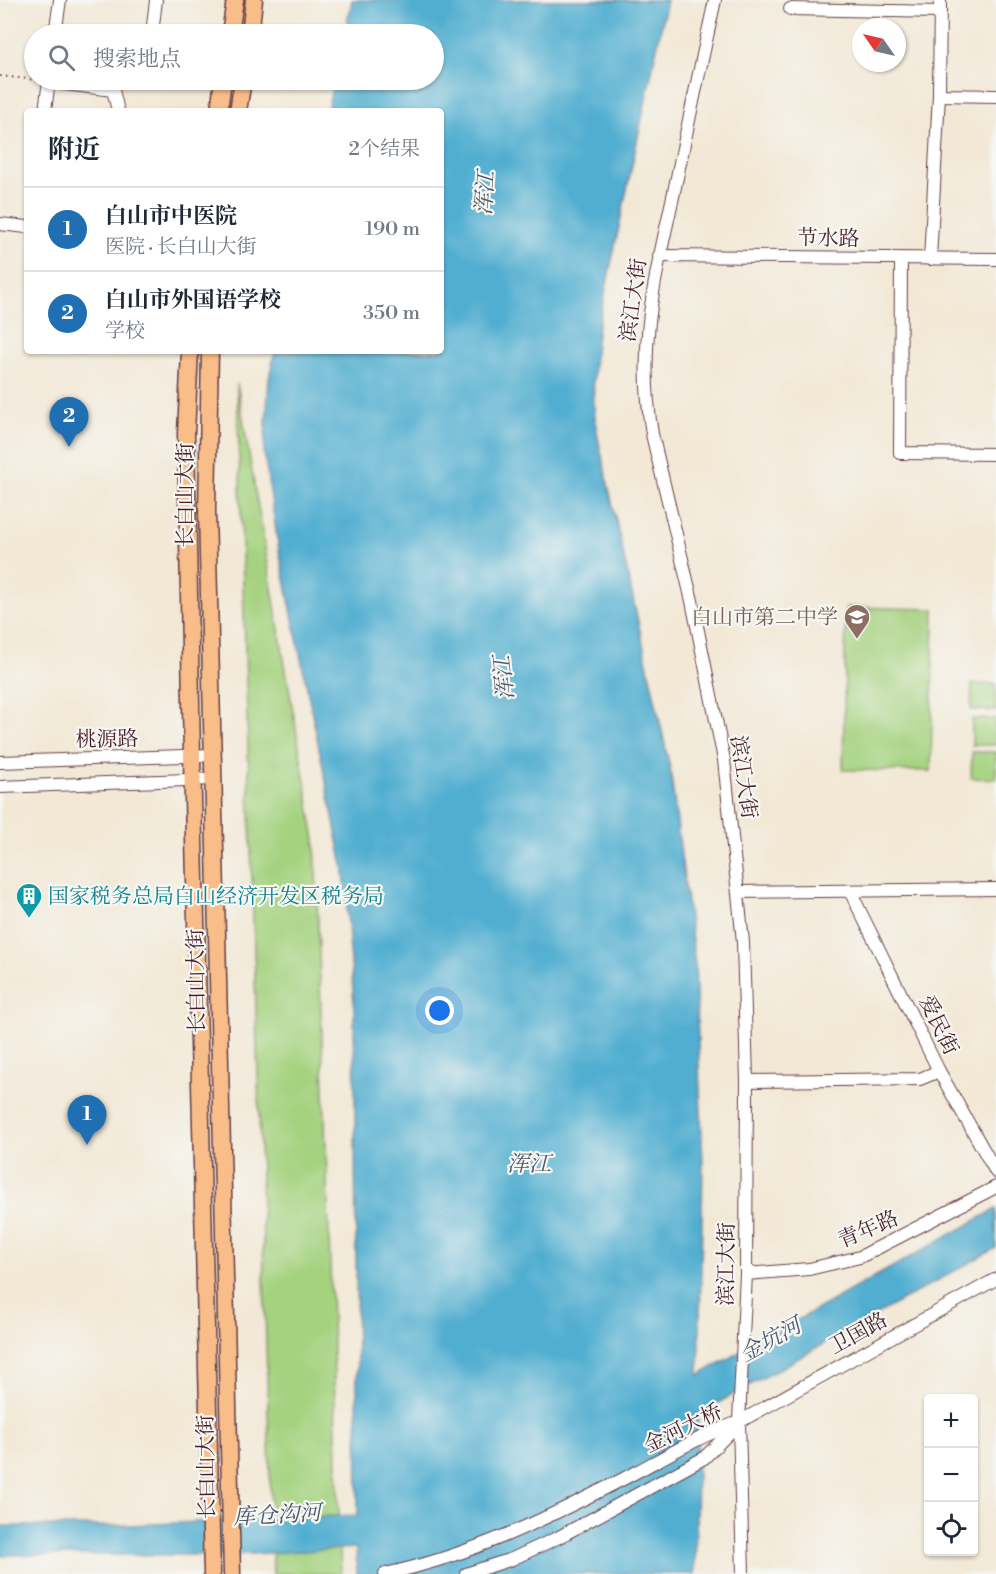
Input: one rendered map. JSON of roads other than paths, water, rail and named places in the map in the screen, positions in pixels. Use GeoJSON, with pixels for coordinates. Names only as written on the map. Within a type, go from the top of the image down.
{"type":"FeatureCollection","features":[{"type":"Feature","properties":{"kind":"main road"},"geometry":{"type":"LineString","coordinates":[[231,24],[234,0]]}},
{"type":"Feature","properties":{"kind":"main road"},"geometry":{"type":"LineString","coordinates":[[251,24],[254,0]]}},
{"type":"Feature","properties":{"kind":"main road"},"geometry":{"type":"LineString","coordinates":[[219,108],[222,90]]}},
{"type":"Feature","properties":{"kind":"main road"},"geometry":{"type":"LineString","coordinates":[[238,108],[241,90]]}},
{"type":"Feature","properties":{"kind":"main road","name":"长白山大街"},"geometry":{"type":"LineString","coordinates":[[190,354],[186,443],[213,1574]]}},
{"type":"Feature","properties":{"kind":"main road","name":"长白山大街"},"geometry":{"type":"LineString","coordinates":[[210,354],[207,510],[232,1574]]}},
{"type":"Feature","properties":{"kind":"street"},"geometry":{"type":"LineString","coordinates":[[56,24],[60,0]]}},
{"type":"Feature","properties":{"kind":"street"},"geometry":{"type":"LineString","coordinates":[[153,24],[156,0]]}},
{"type":"Feature","properties":{"kind":"street","name":"滨江大街"},"geometry":{"type":"LineString","coordinates":[[715,0],[647,321],[645,394],[652,434],[709,681],[724,760],[743,942],[747,1081],[746,1274],[740,1422],[743,1574]]}},
{"type":"Feature","properties":{"kind":"street"},"geometry":{"type":"LineString","coordinates":[[790,9],[940,6],[939,95],[930,259]]}},
{"type":"Feature","properties":{"kind":"street"},"geometry":{"type":"LineString","coordinates":[[45,108],[48,90]]}},
{"type":"Feature","properties":{"kind":"street"},"geometry":{"type":"LineString","coordinates":[[115,90],[118,108]]}},
{"type":"Feature","properties":{"kind":"street"},"geometry":{"type":"LineString","coordinates":[[939,95],[996,96]]}},
{"type":"Feature","properties":{"kind":"street"},"geometry":{"type":"LineString","coordinates":[[0,224],[24,227]]}},
{"type":"Feature","properties":{"kind":"street","name":"节水路"},"geometry":{"type":"LineString","coordinates":[[659,256],[996,259]]}},
{"type":"Feature","properties":{"kind":"street"},"geometry":{"type":"LineString","coordinates":[[901,259],[900,453],[996,454]]}},
{"type":"Feature","properties":{"kind":"street","name":"桃源路"},"geometry":{"type":"LineString","coordinates":[[0,762],[214,755]]}},
{"type":"Feature","properties":{"kind":"street","name":"桃源路"},"geometry":{"type":"LineString","coordinates":[[0,786],[213,779]]}},
{"type":"Feature","properties":{"kind":"street"},"geometry":{"type":"LineString","coordinates":[[738,892],[851,893],[996,890]]}},
{"type":"Feature","properties":{"kind":"street","name":"爱民街"},"geometry":{"type":"LineString","coordinates":[[851,893],[939,1071],[996,1172]]}},
{"type":"Feature","properties":{"kind":"street"},"geometry":{"type":"LineString","coordinates":[[747,1081],[920,1079],[939,1071]]}},
{"type":"Feature","properties":{"kind":"street","name":"青年路"},"geometry":{"type":"LineString","coordinates":[[746,1274],[809,1269],[860,1257],[996,1186]]}},
{"type":"Feature","properties":{"kind":"street","name":"卫国路"},"geometry":{"type":"LineString","coordinates":[[740,1422],[996,1279]]}},
{"type":"Feature","properties":{"kind":"street","name":"金河大桥"},"geometry":{"type":"LineString","coordinates":[[385,1574],[422,1566],[484,1545],[575,1504],[710,1432],[740,1422]]}},
{"type":"Feature","properties":{"kind":"street","name":"金河大桥"},"geometry":{"type":"LineString","coordinates":[[466,1574],[512,1559],[549,1541],[704,1458],[740,1422]]}},
{"type":"Feature","properties":{"kind":"water","name":"浑江"},"geometry":{"type":"Polygon","coordinates":[[[352,0],[667,0],[598,326],[594,395],[598,438],[670,768],[695,964],[703,1164],[699,1375],[996,1209],[996,1248],[698,1414],[695,1574],[357,1574],[356,1548],[231,1555],[0,1555],[0,1526],[108,1526],[358,1515],[354,1004],[344,871],[279,550],[264,453],[269,378],[274,354],[444,354],[444,108],[328,108],[332,90],[444,90],[444,24],[346,24],[352,0]]]}},
{"type":"Feature","properties":{"kind":"place","name":"白山市外国语学校"},"geometry":{"type":"Point","coordinates":[69,447]}},
{"type":"Feature","properties":{"kind":"place","name":"白山市第二中学"},"geometry":{"type":"Point","coordinates":[857,640]}},
{"type":"Feature","properties":{"kind":"place","name":"国家税务总局白山经济开发区税务局"},"geometry":{"type":"Point","coordinates":[29,919]}},
{"type":"Feature","properties":{"kind":"place","name":"白山市中医院"},"geometry":{"type":"Point","coordinates":[87,1145]}},
{"type":"Feature","properties":{"kind":"water label","name":"金坑河"},"geometry":{"type":"Point","coordinates":[770,1339]}},
{"type":"Feature","properties":{"kind":"water label","name":"库仓沟河"},"geometry":{"type":"Point","coordinates":[277,1514]}}]}
